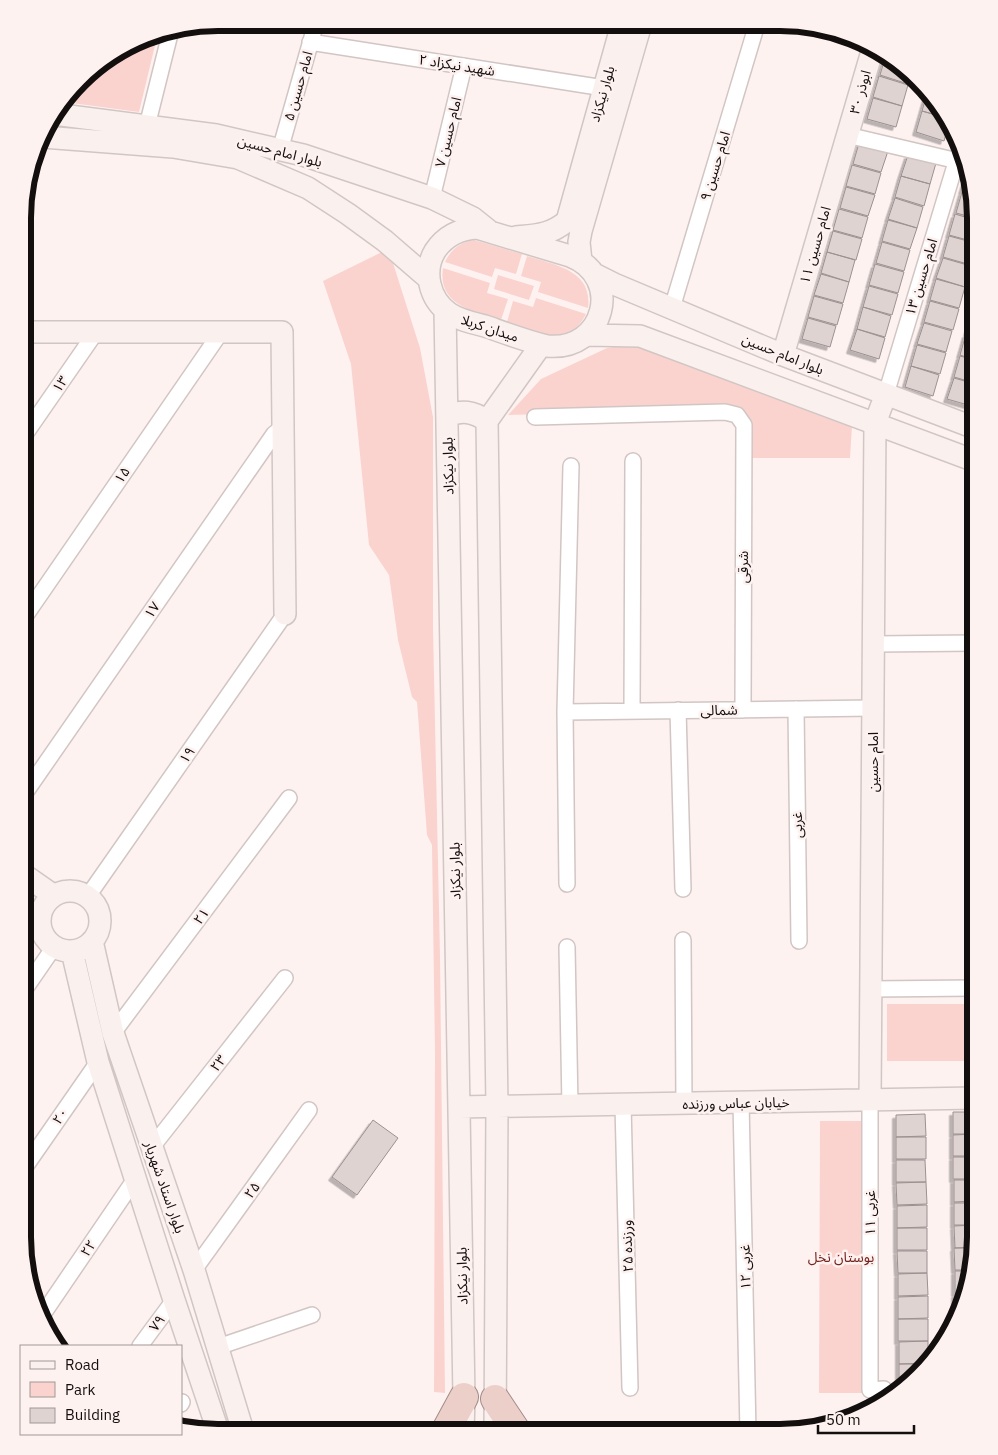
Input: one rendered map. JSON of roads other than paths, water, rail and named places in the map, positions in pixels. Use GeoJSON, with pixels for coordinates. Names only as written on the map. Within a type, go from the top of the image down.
{"type":"FeatureCollection","features":[{"type":"Feature","properties":{"kind":"highway"},"geometry":{"type":"LineString","coordinates":[[449,1424],[464,1397]]}},
{"type":"Feature","properties":{"kind":"highway"},"geometry":{"type":"LineString","coordinates":[[495,1398],[512,1424]]}},
{"type":"Feature","properties":{"kind":"main road","name":"بلوار نیکزاد"},"geometry":{"type":"LineString","coordinates":[[501,235],[538,235],[556,230],[567,221],[620,31]]}},
{"type":"Feature","properties":{"kind":"main road","name":"بلوار نیکزاد"},"geometry":{"type":"LineString","coordinates":[[587,268],[579,242],[581,230],[638,31]]}},
{"type":"Feature","properties":{"kind":"main road","name":"ابوذر ۳۰"},"geometry":{"type":"LineString","coordinates":[[848,135],[871,55]]}},
{"type":"Feature","properties":{"kind":"main road","name":"بلوار امام حسین"},"geometry":{"type":"LineString","coordinates":[[62,115],[216,134],[303,155],[432,198],[473,218],[501,235]]}},
{"type":"Feature","properties":{"kind":"main road","name":"امام حسین ۱۱"},"geometry":{"type":"LineString","coordinates":[[783,355],[848,135]]}},
{"type":"Feature","properties":{"kind":"main road","name":"بلوار امام حسین"},"geometry":{"type":"LineString","coordinates":[[50,138],[173,147],[238,158],[308,188],[385,241],[429,279]]}},
{"type":"Feature","properties":{"kind":"main road"},"geometry":{"type":"LineString","coordinates":[[429,279],[429,267],[433,255],[440,245],[449,236],[471,228],[477,228],[570,256],[587,268],[599,285],[602,303],[598,320],[587,335]]}},
{"type":"Feature","properties":{"kind":"main road","name":"بلوار امام حسین"},"geometry":{"type":"LineString","coordinates":[[587,268],[672,308],[783,355],[967,425]]}},
{"type":"Feature","properties":{"kind":"main road","name":"میدان کربلا"},"geometry":{"type":"LineString","coordinates":[[429,279],[434,296],[445,310],[455,317],[553,347],[577,342],[587,335]]}},
{"type":"Feature","properties":{"kind":"main road","name":"بلوار نیکزاد"},"geometry":{"type":"LineString","coordinates":[[445,310],[464,1397],[462,1424]]}},
{"type":"Feature","properties":{"kind":"main road"},"geometry":{"type":"LineString","coordinates":[[31,332],[282,332],[285,614]]}},
{"type":"Feature","properties":{"kind":"main road"},"geometry":{"type":"LineString","coordinates":[[587,335],[640,336],[967,458]]}},
{"type":"Feature","properties":{"kind":"main road"},"geometry":{"type":"LineString","coordinates":[[495,1424],[497,1107],[487,421],[542,345]]}},
{"type":"Feature","properties":{"kind":"main road","name":"امام حسین"},"geometry":{"type":"LineString","coordinates":[[870,1100],[875,424],[886,394]]}},
{"type":"Feature","properties":{"kind":"main road"},"geometry":{"type":"LineString","coordinates":[[447,416],[457,412],[468,411],[487,421]]}},
{"type":"Feature","properties":{"kind":"main road"},"geometry":{"type":"LineString","coordinates":[[31,880],[53,895]]}},
{"type":"Feature","properties":{"kind":"main road"},"geometry":{"type":"LineString","coordinates":[[72,890],[88,896],[95,904],[99,913],[100,923],[98,933],[92,941],[86,946],[63,949],[46,940],[31,910],[46,902],[53,895],[63,891],[72,890]]}},
{"type":"Feature","properties":{"kind":"main road","name":"بلوار استاد شهریار"},"geometry":{"type":"LineString","coordinates":[[92,941],[112,1033],[194,1270],[241,1424]]}},
{"type":"Feature","properties":{"kind":"main road","name":"بلوار استاد شهریار"},"geometry":{"type":"LineString","coordinates":[[63,949],[174,1300],[216,1424]]}},
{"type":"Feature","properties":{"kind":"main road","name":"خیابان عباس ورزنده"},"geometry":{"type":"LineString","coordinates":[[459,1107],[967,1098]]}},
{"type":"Feature","properties":{"kind":"main road"},"geometry":{"type":"LineString","coordinates":[[193,1357],[218,1347]]}},
{"type":"Feature","properties":{"kind":"street","name":"امام حسین ۵"},"geometry":{"type":"LineString","coordinates":[[280,150],[313,31]]}},
{"type":"Feature","properties":{"kind":"street","name":"امام حسین ۹"},"geometry":{"type":"LineString","coordinates":[[672,308],[755,31]]}},
{"type":"Feature","properties":{"kind":"street"},"geometry":{"type":"LineString","coordinates":[[147,126],[169,38]]}},
{"type":"Feature","properties":{"kind":"street","name":"شهید نیکزاد ۲"},"geometry":{"type":"LineString","coordinates":[[310,42],[604,88]]}},
{"type":"Feature","properties":{"kind":"street","name":"امام حسین ۷"},"geometry":{"type":"LineString","coordinates":[[432,198],[464,66]]}},
{"type":"Feature","properties":{"kind":"street"},"geometry":{"type":"LineString","coordinates":[[848,135],[956,156]]}},
{"type":"Feature","properties":{"kind":"street","name":"امام حسین ۱۳"},"geometry":{"type":"LineString","coordinates":[[886,394],[958,161]]}},
{"type":"Feature","properties":{"kind":"street","name":"۱۳"},"geometry":{"type":"LineString","coordinates":[[31,426],[96,332]]}},
{"type":"Feature","properties":{"kind":"street","name":"۱۵"},"geometry":{"type":"LineString","coordinates":[[31,608],[221,332]]}},
{"type":"Feature","properties":{"kind":"street","name":"شرقی"},"geometry":{"type":"LineString","coordinates":[[535,417],[725,412],[737,415],[744,425],[743,710]]}},
{"type":"Feature","properties":{"kind":"street","name":"۱۷"},"geometry":{"type":"LineString","coordinates":[[31,784],[274,434],[283,427]]}},
{"type":"Feature","properties":{"kind":"street"},"geometry":{"type":"LineString","coordinates":[[632,711],[633,461]]}},
{"type":"Feature","properties":{"kind":"street"},"geometry":{"type":"LineString","coordinates":[[567,884],[565,712],[571,466]]}},
{"type":"Feature","properties":{"kind":"street","name":"۱۹"},"geometry":{"type":"LineString","coordinates":[[88,896],[285,614]]}},
{"type":"Feature","properties":{"kind":"street"},"geometry":{"type":"LineString","coordinates":[[874,644],[967,643]]}},
{"type":"Feature","properties":{"kind":"street","name":"شمالی"},"geometry":{"type":"LineString","coordinates":[[565,712],[873,708]]}},
{"type":"Feature","properties":{"kind":"street","name":"غربی"},"geometry":{"type":"LineString","coordinates":[[796,709],[799,941]]}},
{"type":"Feature","properties":{"kind":"street"},"geometry":{"type":"LineString","coordinates":[[678,710],[683,889]]}},
{"type":"Feature","properties":{"kind":"street","name":"۲۱"},"geometry":{"type":"LineString","coordinates":[[112,1033],[289,798]]}},
{"type":"Feature","properties":{"kind":"street"},"geometry":{"type":"LineString","coordinates":[[683,940],[684,1104]]}},
{"type":"Feature","properties":{"kind":"street"},"geometry":{"type":"LineString","coordinates":[[567,947],[570,1106]]}},
{"type":"Feature","properties":{"kind":"street"},"geometry":{"type":"LineString","coordinates":[[31,983],[63,949]]}},
{"type":"Feature","properties":{"kind":"street","name":"۲۳"},"geometry":{"type":"LineString","coordinates":[[152,1147],[285,978]]}},
{"type":"Feature","properties":{"kind":"street"},"geometry":{"type":"LineString","coordinates":[[871,989],[967,988]]}},
{"type":"Feature","properties":{"kind":"street","name":"۲۰"},"geometry":{"type":"LineString","coordinates":[[31,1158],[98,1062]]}},
{"type":"Feature","properties":{"kind":"street","name":"غربی ۱۱"},"geometry":{"type":"LineString","coordinates":[[870,1100],[870,1390],[884,1389],[884,1392]]}},
{"type":"Feature","properties":{"kind":"street","name":"غربی ۱۲"},"geometry":{"type":"LineString","coordinates":[[741,1102],[748,1424]]}},
{"type":"Feature","properties":{"kind":"street","name":"ورزنده ۲۵"},"geometry":{"type":"LineString","coordinates":[[623,1105],[630,1388]]}},
{"type":"Feature","properties":{"kind":"street","name":"۲۵"},"geometry":{"type":"LineString","coordinates":[[194,1270],[309,1110]]}},
{"type":"Feature","properties":{"kind":"street","name":"۲۲"},"geometry":{"type":"LineString","coordinates":[[46,1310],[136,1179]]}},
{"type":"Feature","properties":{"kind":"street","name":"۷۹"},"geometry":{"type":"LineString","coordinates":[[141,1345],[174,1300]]}},
{"type":"Feature","properties":{"kind":"street"},"geometry":{"type":"LineString","coordinates":[[218,1347],[312,1315]]}},
{"type":"Feature","properties":{"kind":"park label","name":"بوستان نخل"},"geometry":{"type":"Point","coordinates":[841,1257]}}]}
